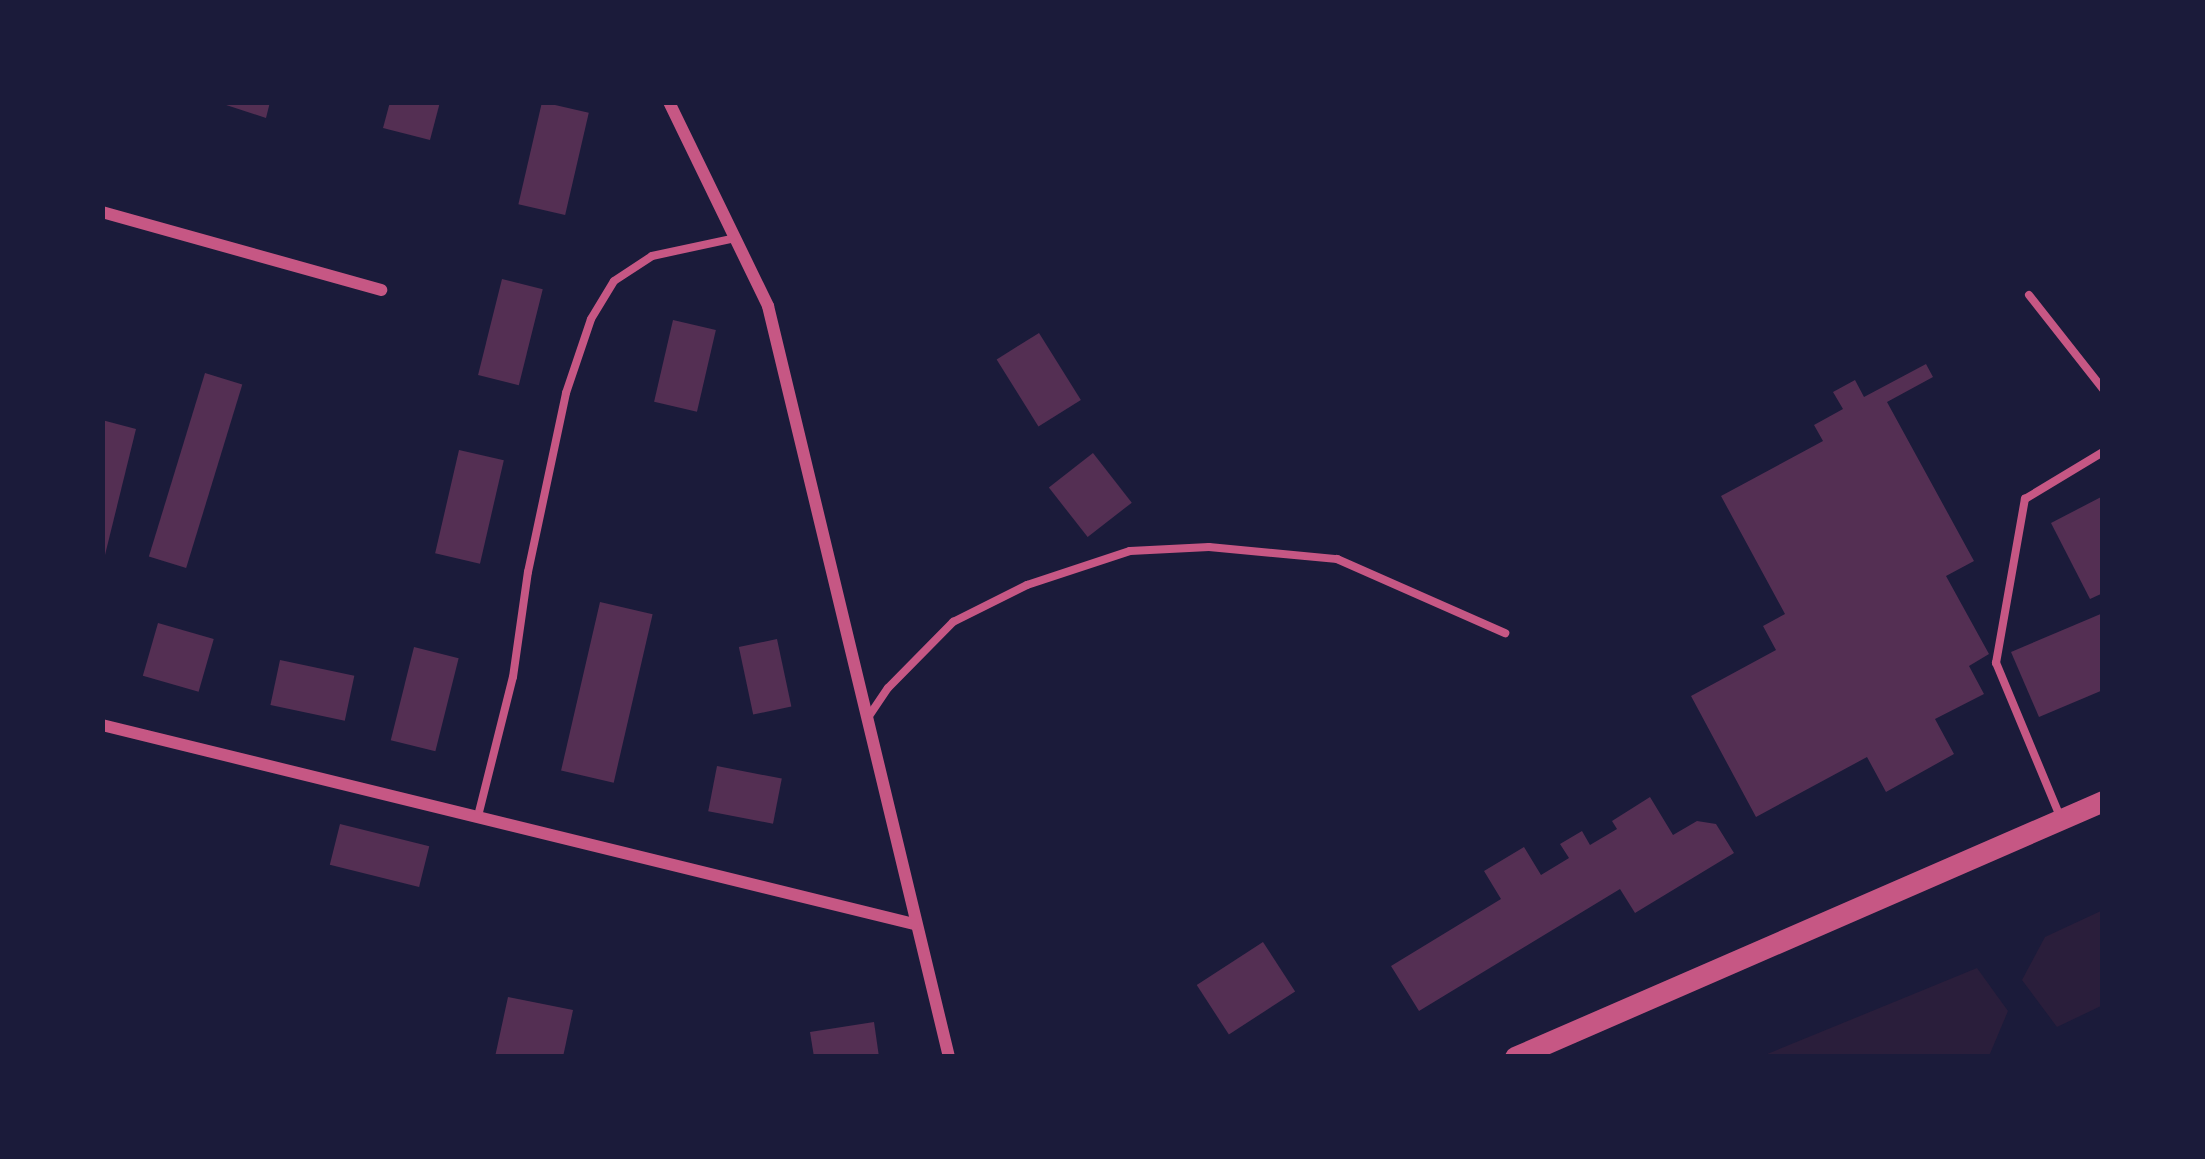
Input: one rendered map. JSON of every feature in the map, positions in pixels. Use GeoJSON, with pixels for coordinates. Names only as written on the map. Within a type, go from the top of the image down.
{"type":"FeatureCollection","features":[{"type":"Feature","properties":{"kind":"street"},"geometry":{"type":"LineString","coordinates":[[669,102],[768,306],[949,1057]]}},
{"type":"Feature","properties":{"kind":"street"},"geometry":{"type":"LineString","coordinates":[[102,212],[381,290]]}},
{"type":"Feature","properties":{"kind":"street"},"geometry":{"type":"LineString","coordinates":[[102,725],[914,924]]}},
{"type":"Feature","properties":{"kind":"street"},"geometry":{"type":"LineString","coordinates":[[1515,1057],[2103,801]]}},
{"type":"Feature","properties":{"kind":"lane"},"geometry":{"type":"LineString","coordinates":[[478,817],[513,677],[566,393],[591,319],[614,281],[652,256],[735,238]]}},
{"type":"Feature","properties":{"kind":"lane"},"geometry":{"type":"LineString","coordinates":[[2029,295],[2103,389]]}},
{"type":"Feature","properties":{"kind":"lane"},"geometry":{"type":"LineString","coordinates":[[2062,821],[1996,663],[2025,499],[2103,452]]}},
{"type":"Feature","properties":{"kind":"lane"},"geometry":{"type":"LineString","coordinates":[[866,721],[888,688],[953,622],[1027,585],[1130,551],[1209,547],[1337,559],[1505,633]]}},
{"type":"Feature","properties":{"kind":"shaded area"},"geometry":{"type":"Polygon","coordinates":[[[2103,910],[2103,1005],[2057,1027],[2022,980],[2045,937],[2103,910]]]}},
{"type":"Feature","properties":{"kind":"shaded area"},"geometry":{"type":"Polygon","coordinates":[[[1977,968],[2008,1011],[1989,1056],[1760,1057],[1977,968]]]}},
{"type":"Feature","properties":{"kind":"building"},"geometry":{"type":"Polygon","coordinates":[[[217,102],[270,102],[266,118],[217,102]]]}},
{"type":"Feature","properties":{"kind":"building"},"geometry":{"type":"Polygon","coordinates":[[[390,102],[440,102],[430,140],[383,128],[390,102]]]}},
{"type":"Feature","properties":{"kind":"building"},"geometry":{"type":"Polygon","coordinates":[[[542,102],[589,113],[565,215],[518,204],[542,102]]]}},
{"type":"Feature","properties":{"kind":"building"},"geometry":{"type":"Polygon","coordinates":[[[502,279],[543,289],[519,385],[478,375],[502,279]]]}},
{"type":"Feature","properties":{"kind":"building"},"geometry":{"type":"Polygon","coordinates":[[[673,320],[716,330],[697,412],[654,402],[673,320]]]}},
{"type":"Feature","properties":{"kind":"building"},"geometry":{"type":"Polygon","coordinates":[[[1039,333],[1081,400],[1038,426],[997,359],[1039,333]]]}},
{"type":"Feature","properties":{"kind":"building"},"geometry":{"type":"Polygon","coordinates":[[[1926,364],[1933,377],[1887,402],[1974,561],[1946,576],[1989,654],[1969,666],[1984,694],[1935,719],[1954,754],[1886,792],[1867,757],[1756,817],[1691,696],[1776,650],[1763,626],[1785,614],[1721,496],[1823,441],[1814,425],[1843,409],[1833,392],[1855,380],[1864,397],[1926,364]]]}},
{"type":"Feature","properties":{"kind":"building"},"geometry":{"type":"Polygon","coordinates":[[[205,373],[242,384],[186,568],[149,557],[205,373]]]}},
{"type":"Feature","properties":{"kind":"building"},"geometry":{"type":"Polygon","coordinates":[[[102,420],[136,429],[104,559],[102,558],[102,420]]]}},
{"type":"Feature","properties":{"kind":"building"},"geometry":{"type":"Polygon","coordinates":[[[459,450],[504,460],[480,564],[435,553],[459,450]]]}},
{"type":"Feature","properties":{"kind":"building"},"geometry":{"type":"Polygon","coordinates":[[[1093,453],[1132,503],[1088,537],[1049,487],[1093,453]]]}},
{"type":"Feature","properties":{"kind":"building"},"geometry":{"type":"Polygon","coordinates":[[[2103,496],[2103,593],[2090,599],[2051,523],[2103,496]]]}},
{"type":"Feature","properties":{"kind":"building"},"geometry":{"type":"Polygon","coordinates":[[[600,602],[653,614],[614,783],[561,771],[600,602]]]}},
{"type":"Feature","properties":{"kind":"building"},"geometry":{"type":"Polygon","coordinates":[[[2103,613],[2103,690],[2039,717],[2011,652],[2103,613]]]}},
{"type":"Feature","properties":{"kind":"building"},"geometry":{"type":"Polygon","coordinates":[[[158,623],[214,639],[199,692],[143,676],[158,623]]]}},
{"type":"Feature","properties":{"kind":"building"},"geometry":{"type":"Polygon","coordinates":[[[777,639],[791,706],[753,715],[739,647],[777,639]]]}},
{"type":"Feature","properties":{"kind":"building"},"geometry":{"type":"Polygon","coordinates":[[[414,647],[459,658],[435,751],[391,740],[414,647]]]}},
{"type":"Feature","properties":{"kind":"building"},"geometry":{"type":"Polygon","coordinates":[[[280,660],[354,676],[345,721],[270,705],[280,660]]]}},
{"type":"Feature","properties":{"kind":"building"},"geometry":{"type":"Polygon","coordinates":[[[717,766],[782,779],[773,824],[708,811],[717,766]]]}},
{"type":"Feature","properties":{"kind":"building"},"geometry":{"type":"Polygon","coordinates":[[[1650,797],[1673,835],[1697,821],[1716,824],[1734,853],[1635,913],[1620,889],[1419,1011],[1391,966],[1501,899],[1484,871],[1524,847],[1541,875],[1569,858],[1560,844],[1582,831],[1590,845],[1617,829],[1612,821],[1650,797]]]}},
{"type":"Feature","properties":{"kind":"building"},"geometry":{"type":"Polygon","coordinates":[[[340,824],[429,846],[419,887],[330,865],[340,824]]]}},
{"type":"Feature","properties":{"kind":"building"},"geometry":{"type":"Polygon","coordinates":[[[1263,942],[1295,991],[1229,1035],[1197,985],[1263,942]]]}},
{"type":"Feature","properties":{"kind":"building"},"geometry":{"type":"Polygon","coordinates":[[[508,997],[573,1010],[563,1057],[495,1057],[508,997]]]}},
{"type":"Feature","properties":{"kind":"building"},"geometry":{"type":"Polygon","coordinates":[[[874,1022],[879,1057],[814,1057],[810,1032],[874,1022]]]}}]}
